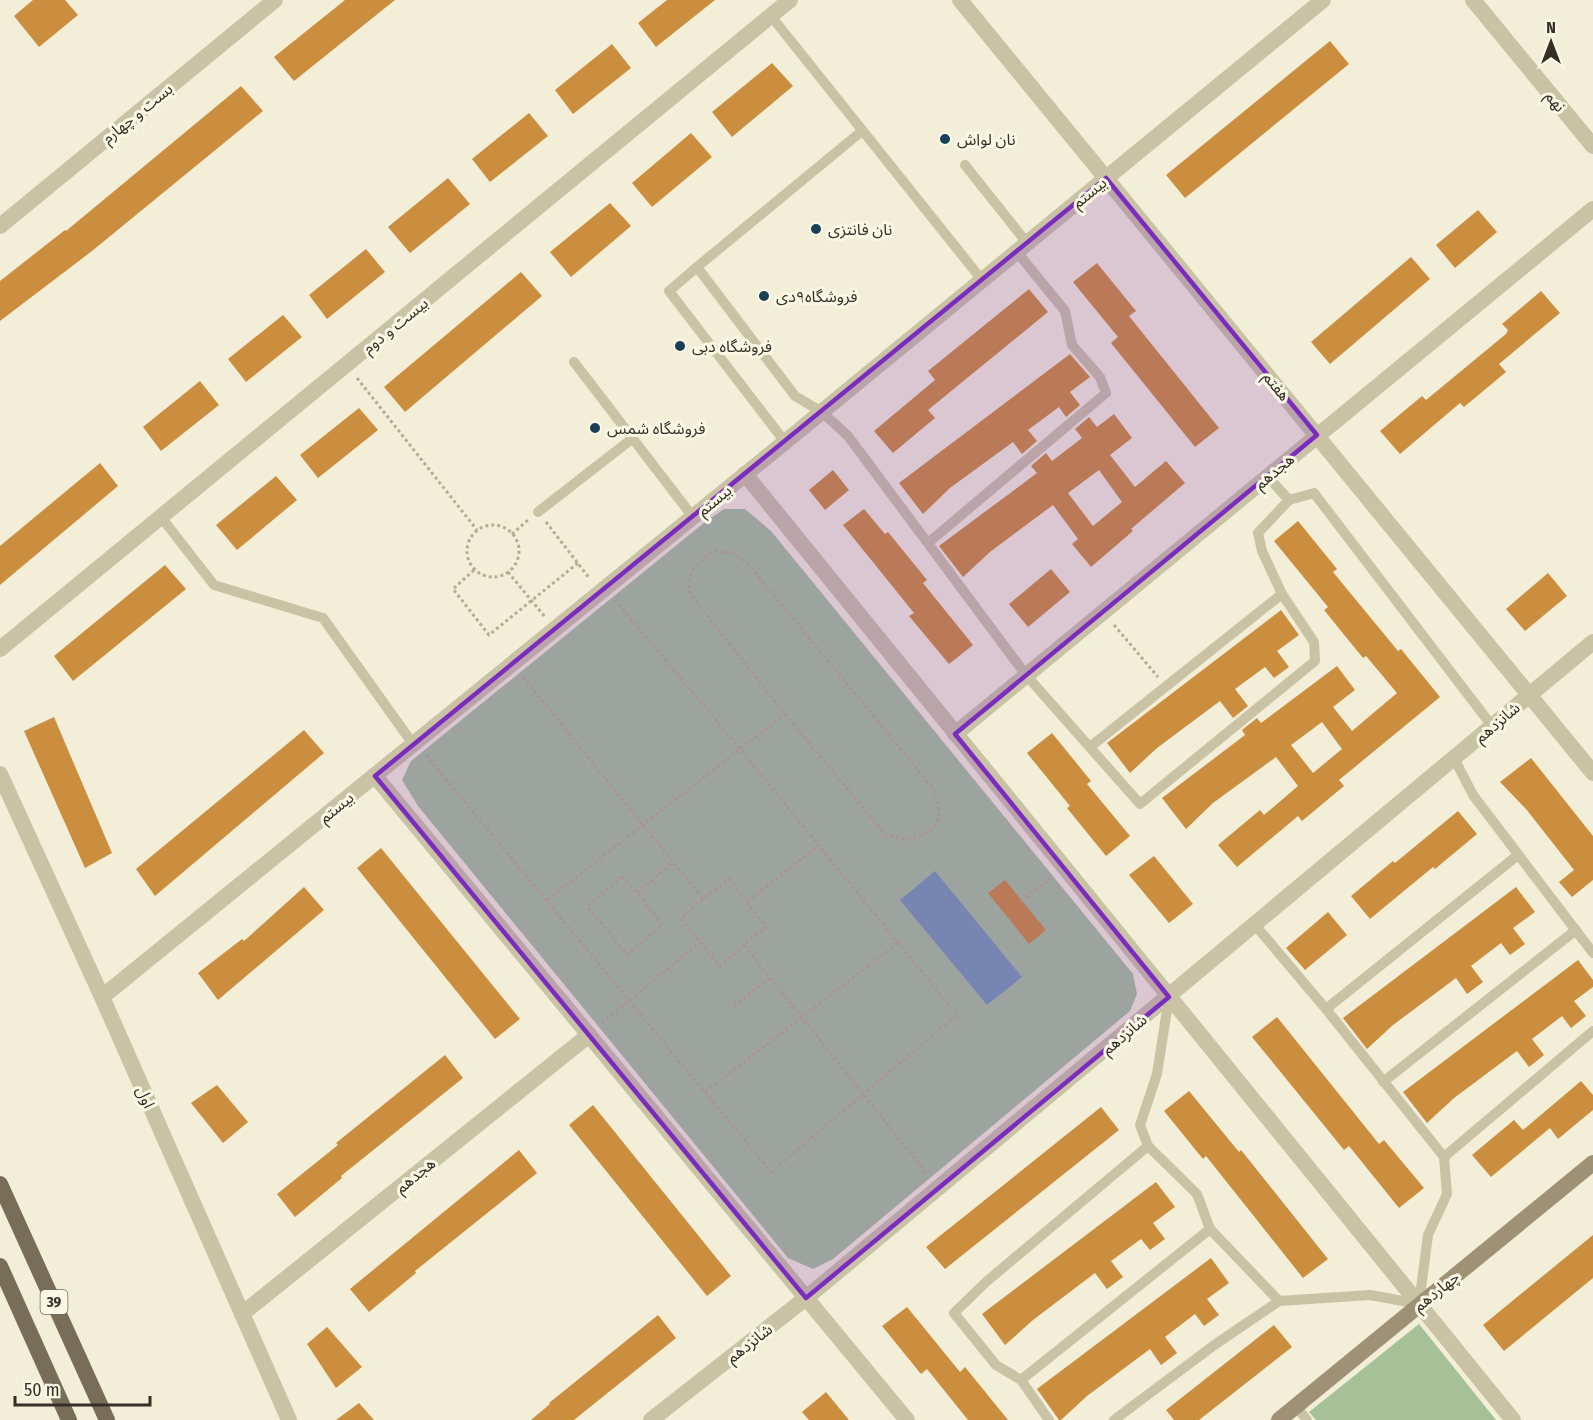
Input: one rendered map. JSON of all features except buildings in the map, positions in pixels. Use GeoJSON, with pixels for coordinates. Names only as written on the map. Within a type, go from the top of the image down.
{"type":"FeatureCollection","features":[{"type":"Feature","properties":{"kind":"main road","name":"چهاردهم"},"geometry":{"type":"LineString","coordinates":[[1279,1420],[1593,1163]]}},
{"type":"Feature","properties":{"kind":"main road","name":"39"},"geometry":{"type":"LineString","coordinates":[[0,1184],[107,1420]]}},
{"type":"Feature","properties":{"kind":"main road","name":"39"},"geometry":{"type":"LineString","coordinates":[[0,1266],[69,1420]]}},
{"type":"Feature","properties":{"kind":"street","name":"بست و چهارم"},"geometry":{"type":"LineString","coordinates":[[0,226],[275,0]]}},
{"type":"Feature","properties":{"kind":"street","name":"بیست و دوم"},"geometry":{"type":"LineString","coordinates":[[0,649],[790,0]]}},
{"type":"Feature","properties":{"kind":"street","name":"هفتم"},"geometry":{"type":"LineString","coordinates":[[960,0],[1529,695],[1586,755],[1593,773]]}},
{"type":"Feature","properties":{"kind":"street","name":"بیستم"},"geometry":{"type":"LineString","coordinates":[[102,997],[822,412],[1323,0]]}},
{"type":"Feature","properties":{"kind":"street","name":"نهم"},"geometry":{"type":"LineString","coordinates":[[1473,0],[1593,146]]}},
{"type":"Feature","properties":{"kind":"street","name":"هجدهم"},"geometry":{"type":"LineString","coordinates":[[955,734],[1593,209]]}},
{"type":"Feature","properties":{"kind":"street"},"geometry":{"type":"LineString","coordinates":[[745,474],[1513,1420]]}},
{"type":"Feature","properties":{"kind":"street","name":"شانزدهم"},"geometry":{"type":"LineString","coordinates":[[651,1420],[806,1298],[1593,642]]}},
{"type":"Feature","properties":{"kind":"street","name":"اول"},"geometry":{"type":"LineString","coordinates":[[0,774],[102,997],[289,1420]]}},
{"type":"Feature","properties":{"kind":"street"},"geometry":{"type":"LineString","coordinates":[[375,776],[907,1420]]}},
{"type":"Feature","properties":{"kind":"street","name":"هجدهم"},"geometry":{"type":"LineString","coordinates":[[242,1314],[589,1035]]}},
{"type":"Feature","properties":{"kind":"lane"},"geometry":{"type":"LineString","coordinates":[[771,16],[982,280]]}},
{"type":"Feature","properties":{"kind":"lane"},"geometry":{"type":"LineString","coordinates":[[785,442],[669,291],[862,130]]}},
{"type":"Feature","properties":{"kind":"lane"},"geometry":{"type":"LineString","coordinates":[[928,543],[1106,393],[1100,377],[1072,345],[1065,311],[965,165]]}},
{"type":"Feature","properties":{"kind":"lane"},"geometry":{"type":"LineString","coordinates":[[697,267],[795,396],[822,412],[848,436],[1026,675],[1140,804],[1315,661],[1314,642],[1282,594],[1262,550],[1258,533],[1289,500],[1314,493],[1492,726]]}},
{"type":"Feature","properties":{"kind":"lane"},"geometry":{"type":"LineString","coordinates":[[574,362],[693,517]]}},
{"type":"Feature","properties":{"kind":"lane"},"geometry":{"type":"LineString","coordinates":[[538,512],[633,438]]}},
{"type":"Feature","properties":{"kind":"lane"},"geometry":{"type":"LineString","coordinates":[[1267,476],[1289,500]]}},
{"type":"Feature","properties":{"kind":"lane"},"geometry":{"type":"LineString","coordinates":[[161,517],[214,585],[323,618],[413,744]]}},
{"type":"Feature","properties":{"kind":"lane"},"geometry":{"type":"LineString","coordinates":[[1090,747],[1282,594]]}},
{"type":"Feature","properties":{"kind":"lane"},"geometry":{"type":"LineString","coordinates":[[1454,758],[1473,795],[1593,953]]}},
{"type":"Feature","properties":{"kind":"lane"},"geometry":{"type":"LineString","coordinates":[[1326,1009],[1518,855]]}},
{"type":"Feature","properties":{"kind":"lane"},"geometry":{"type":"LineString","coordinates":[[1114,1420],[1213,1346],[1279,1301],[1370,1295],[1419,1304],[1428,1235],[1447,1194],[1444,1157],[1326,1009],[1255,925]]}},
{"type":"Feature","properties":{"kind":"lane"},"geometry":{"type":"LineString","coordinates":[[1383,1082],[1576,930]]}},
{"type":"Feature","properties":{"kind":"lane"},"geometry":{"type":"LineString","coordinates":[[1169,996],[1157,1074],[1140,1125],[1148,1146],[1197,1194],[1210,1229],[1279,1301]]}},
{"type":"Feature","properties":{"kind":"lane"},"geometry":{"type":"LineString","coordinates":[[1444,1157],[1593,1030]]}},
{"type":"Feature","properties":{"kind":"lane"},"geometry":{"type":"LineString","coordinates":[[1049,1420],[1021,1380],[996,1365],[954,1312],[986,1281],[1148,1146]]}},
{"type":"Feature","properties":{"kind":"lane"},"geometry":{"type":"LineString","coordinates":[[1021,1380],[1210,1229]]}},
{"type":"Feature","properties":{"kind":"lane"},"geometry":{"type":"LineString","coordinates":[[1296,1406],[1307,1420]]}},
{"type":"Feature","properties":{"kind":"path"},"geometry":{"type":"LineString","coordinates":[[346,365],[477,530]]}},
{"type":"Feature","properties":{"kind":"path"},"geometry":{"type":"LineString","coordinates":[[413,744],[429,757],[771,1172],[957,1015],[618,602],[601,592],[538,512],[512,534]]}},
{"type":"Feature","properties":{"kind":"path"},"geometry":{"type":"LineString","coordinates":[[491,525],[506,528],[512,534],[517,538],[520,553],[515,567],[502,576],[487,577],[474,570],[467,557],[467,549],[468,542],[477,530],[491,525]]}},
{"type":"Feature","properties":{"kind":"path"},"geometry":{"type":"LineString","coordinates":[[714,551],[733,553],[748,564],[933,788],[939,807],[938,821],[930,831],[909,840],[886,835],[785,714],[689,591],[690,577],[699,561],[714,551]]}},
{"type":"Feature","properties":{"kind":"path"},"geometry":{"type":"LineString","coordinates":[[474,570],[453,589],[489,635],[578,563]]}},
{"type":"Feature","properties":{"kind":"path"},"geometry":{"type":"LineString","coordinates":[[508,572],[555,630]]}},
{"type":"Feature","properties":{"kind":"path"},"geometry":{"type":"LineString","coordinates":[[1103,612],[1165,687]]}},
{"type":"Feature","properties":{"kind":"path"},"geometry":{"type":"LineString","coordinates":[[513,664],[703,899]]}},
{"type":"Feature","properties":{"kind":"path"},"geometry":{"type":"LineString","coordinates":[[547,900],[785,714]]}},
{"type":"Feature","properties":{"kind":"path"},"geometry":{"type":"LineString","coordinates":[[747,902],[819,845]]}},
{"type":"Feature","properties":{"kind":"path"},"geometry":{"type":"LineString","coordinates":[[637,893],[673,862]]}},
{"type":"Feature","properties":{"kind":"path"},"geometry":{"type":"LineString","coordinates":[[1021,901],[1064,867]]}},
{"type":"Feature","properties":{"kind":"path"},"geometry":{"type":"LineString","coordinates":[[623,876],[637,893],[663,925],[627,955],[587,906],[623,876]]}},
{"type":"Feature","properties":{"kind":"path"},"geometry":{"type":"LineString","coordinates":[[729,879],[766,927],[720,966],[681,918],[703,899],[729,879]]}},
{"type":"Feature","properties":{"kind":"path"},"geometry":{"type":"LineString","coordinates":[[589,1035],[700,942]]}},
{"type":"Feature","properties":{"kind":"path"},"geometry":{"type":"LineString","coordinates":[[705,1092],[898,943]]}},
{"type":"Feature","properties":{"kind":"path"},"geometry":{"type":"LineString","coordinates":[[744,945],[938,1188]]}},
{"type":"Feature","properties":{"kind":"path"},"geometry":{"type":"LineString","coordinates":[[734,1006],[771,977]]}},
{"type":"Feature","properties":{"kind":"highlighted area"},"geometry":{"type":"Polygon","coordinates":[[[1106,178],[1317,435],[955,734],[1169,997],[806,1298],[375,776],[1106,178]]]}},
{"type":"Feature","properties":{"kind":"green space"},"geometry":{"type":"Polygon","coordinates":[[[724,509],[745,509],[771,531],[1133,974],[1137,994],[1130,1011],[833,1259],[813,1269],[788,1258],[418,806],[402,780],[411,761],[724,509]]]}},
{"type":"Feature","properties":{"kind":"green space"},"geometry":{"type":"Polygon","coordinates":[[[1419,1324],[1496,1420],[1316,1420],[1309,1412],[1419,1324]]]}},
{"type":"Feature","properties":{"kind":"water"},"geometry":{"type":"Polygon","coordinates":[[[935,871],[1022,977],[987,1005],[900,900],[935,871]]]}},
{"type":"Feature","properties":{"kind":"place","name":"نان لواش"},"geometry":{"type":"Point","coordinates":[945,139]}},
{"type":"Feature","properties":{"kind":"place","name":"نان فانتزی"},"geometry":{"type":"Point","coordinates":[816,229]}},
{"type":"Feature","properties":{"kind":"place","name":"فروشگاه۹دی"},"geometry":{"type":"Point","coordinates":[764,296]}},
{"type":"Feature","properties":{"kind":"place","name":"فروشگاه دبی"},"geometry":{"type":"Point","coordinates":[680,346]}},
{"type":"Feature","properties":{"kind":"place","name":"فروشگاه شمس"},"geometry":{"type":"Point","coordinates":[595,428]}}]}
